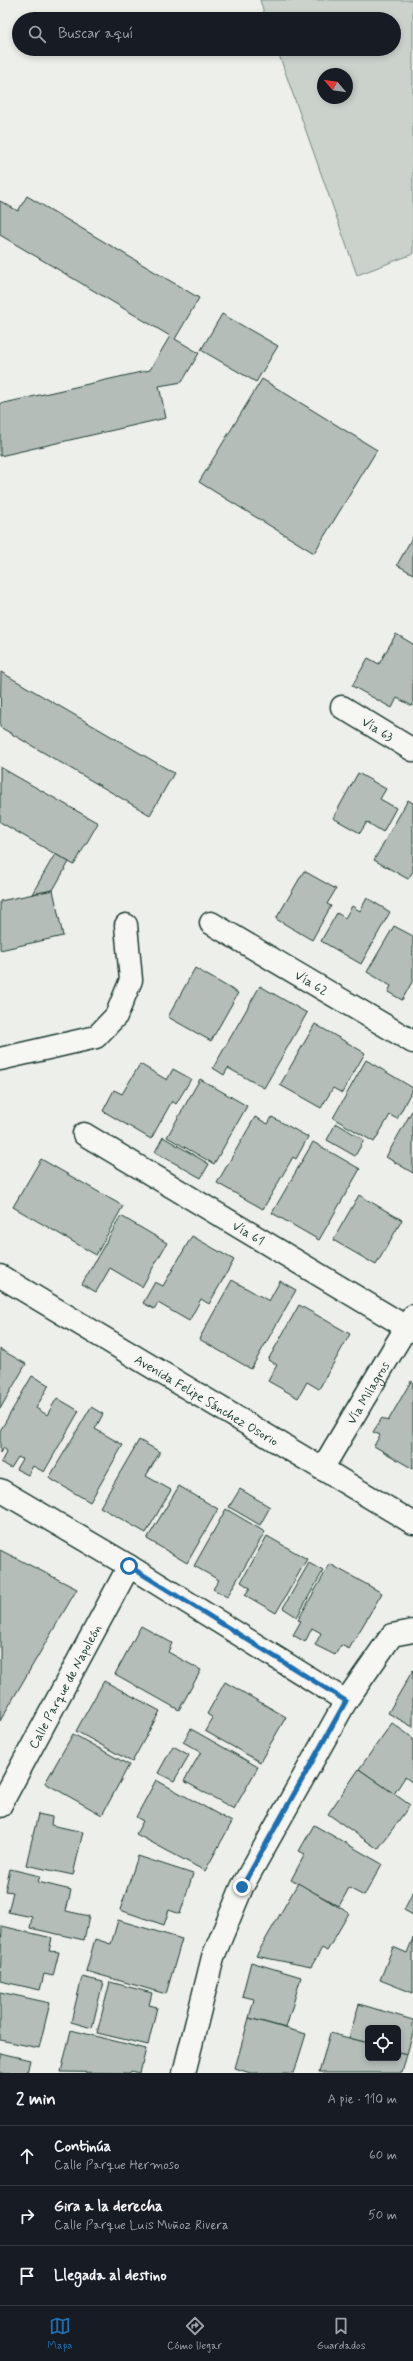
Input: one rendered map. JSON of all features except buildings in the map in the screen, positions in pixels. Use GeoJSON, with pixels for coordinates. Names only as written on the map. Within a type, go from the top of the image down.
{"type":"FeatureCollection","features":[{"type":"Feature","properties":{"kind":"street","name":"Vía 63"},"geometry":{"type":"LineString","coordinates":[[342,707],[413,750]]}},
{"type":"Feature","properties":{"kind":"street","name":"Vía 62"},"geometry":{"type":"LineString","coordinates":[[211,922],[413,1042]]}},
{"type":"Feature","properties":{"kind":"street"},"geometry":{"type":"LineString","coordinates":[[0,1059],[96,1037],[116,1016],[131,980],[126,925]]}},
{"type":"Feature","properties":{"kind":"street","name":"Vía 61"},"geometry":{"type":"LineString","coordinates":[[84,1134],[411,1324]]}},
{"type":"Feature","properties":{"kind":"street","name":"Avenida Felipe Sánchez Osorio"},"geometry":{"type":"LineString","coordinates":[[0,1276],[413,1523]]}},
{"type":"Feature","properties":{"kind":"street","name":"Vía Milagros"},"geometry":{"type":"LineString","coordinates":[[322,1469],[411,1324]]}},
{"type":"Feature","properties":{"kind":"street"},"geometry":{"type":"LineString","coordinates":[[0,1490],[129,1566],[346,1701]]}},
{"type":"Feature","properties":{"kind":"street","name":"Calle Parque de Napoleón"},"geometry":{"type":"LineString","coordinates":[[0,1806],[129,1566]]}},
{"type":"Feature","properties":{"kind":"street"},"geometry":{"type":"LineString","coordinates":[[184,2073],[213,1957],[242,1887],[346,1701],[392,1635],[413,1631]]}},
{"type":"Feature","properties":{"kind":"shaded area"},"geometry":{"type":"Polygon","coordinates":[[[260,0],[413,0],[413,254],[357,275],[279,56],[401,56],[401,12],[264,12],[260,0]]]}},
{"type":"Feature","properties":{"kind":"route"},"geometry":{"type":"LineString","coordinates":[[129,1566],[346,1701],[242,1887]]}}]}
